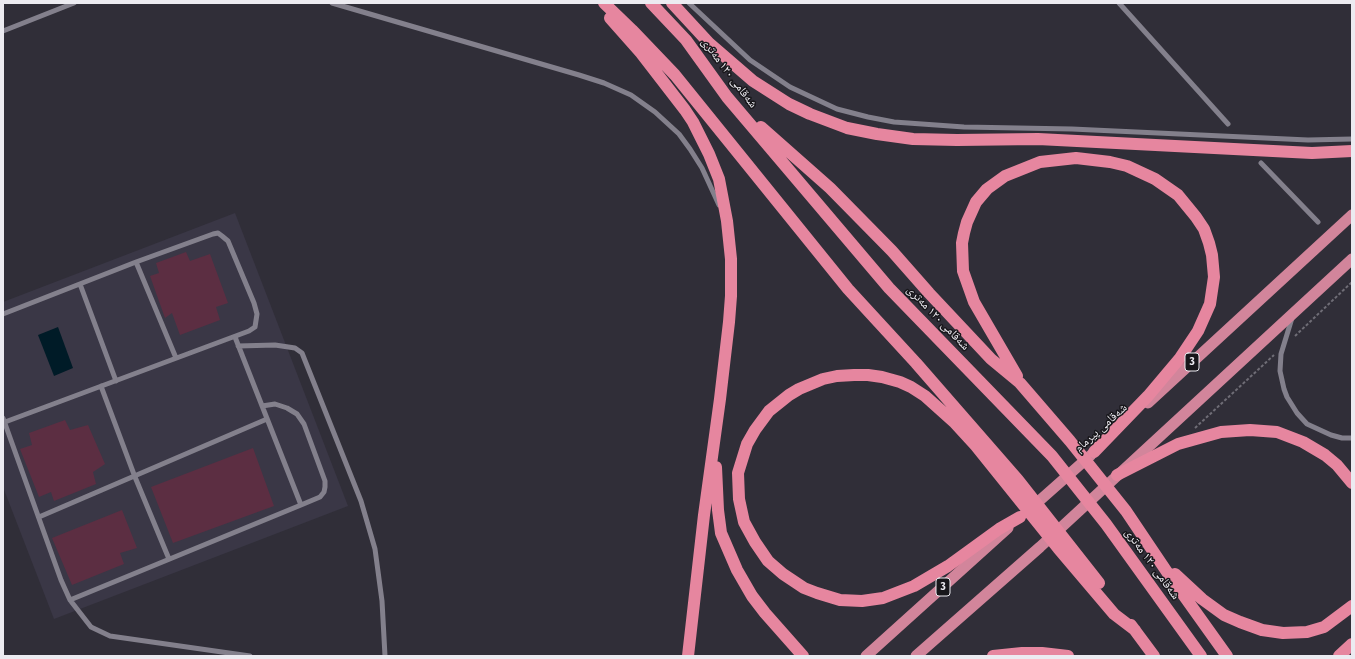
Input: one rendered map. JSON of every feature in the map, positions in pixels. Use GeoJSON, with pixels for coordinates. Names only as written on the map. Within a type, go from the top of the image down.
{"type":"FeatureCollection","features":[{"type":"Feature","properties":{"kind":"highway"},"geometry":{"type":"LineString","coordinates":[[598,3],[602,10],[641,53],[685,110],[700,136],[719,179],[727,221],[731,259],[729,322],[704,515],[688,656]]}},
{"type":"Feature","properties":{"kind":"highway"},"geometry":{"type":"LineString","coordinates":[[604,3],[632,30],[674,75],[848,289],[916,363],[1069,553],[1135,630],[1154,656]]}},
{"type":"Feature","properties":{"kind":"highway","name":"شەقامی ١٢٠ مەتری"},"geometry":{"type":"LineString","coordinates":[[651,3],[686,40],[728,97],[888,288],[1052,456],[1106,524],[1201,656]]}},
{"type":"Feature","properties":{"kind":"highway"},"geometry":{"type":"LineString","coordinates":[[672,3],[709,42],[753,81],[790,104],[810,114],[847,128],[913,139],[1038,139],[1312,153],[1352,151]]}},
{"type":"Feature","properties":{"kind":"highway"},"geometry":{"type":"LineString","coordinates":[[728,97],[830,188],[892,251],[991,359],[1020,383],[1070,441],[1126,511],[1151,549],[1227,656]]}},
{"type":"Feature","properties":{"kind":"highway"},"geometry":{"type":"LineString","coordinates":[[1020,383],[974,302],[963,271],[962,243],[967,222],[976,202],[987,189],[1004,176],[1040,162],[1076,158],[1110,162],[1127,166],[1155,179],[1178,195],[1204,229],[1209,243],[1212,254],[1214,277],[1210,304],[1198,332],[1180,358],[1148,396],[1094,452]]}},
{"type":"Feature","properties":{"kind":"highway","name":"شەقامی پیرمام"},"geometry":{"type":"LineString","coordinates":[[866,656],[1094,452],[1352,215]]}},
{"type":"Feature","properties":{"kind":"highway"},"geometry":{"type":"LineString","coordinates":[[916,656],[1040,547],[1310,296],[1352,259]]}},
{"type":"Feature","properties":{"kind":"highway"},"geometry":{"type":"LineString","coordinates":[[1013,483],[964,432],[925,396],[900,382],[868,375],[837,376],[823,379],[789,395],[769,411],[755,430],[747,444],[738,473],[739,499],[744,522],[754,542],[768,560],[782,574],[804,588],[840,600],[862,601],[883,598],[914,586],[948,566],[999,529],[1020,517]]}},
{"type":"Feature","properties":{"kind":"highway"},"geometry":{"type":"LineString","coordinates":[[1117,475],[1178,444],[1221,432],[1250,430],[1277,432],[1303,442],[1325,455],[1337,465],[1352,483]]}},
{"type":"Feature","properties":{"kind":"highway"},"geometry":{"type":"LineString","coordinates":[[715,436],[718,510],[721,533],[737,570],[752,596],[778,629],[803,656]]}},
{"type":"Feature","properties":{"kind":"highway"},"geometry":{"type":"LineString","coordinates":[[1151,549],[1187,585],[1212,607],[1224,615],[1262,630],[1283,634],[1307,632],[1324,627],[1352,606]]}},
{"type":"Feature","properties":{"kind":"highway"},"geometry":{"type":"LineString","coordinates":[[1339,656],[1352,644]]}},
{"type":"Feature","properties":{"kind":"highway"},"geometry":{"type":"LineString","coordinates":[[993,656],[1022,653],[1042,653],[1068,656]]}},
{"type":"Feature","properties":{"kind":"lane"},"geometry":{"type":"LineString","coordinates":[[3,31],[74,3]]}},
{"type":"Feature","properties":{"kind":"lane"},"geometry":{"type":"LineString","coordinates":[[332,3],[579,75],[604,83],[631,95],[656,112],[669,124],[698,161],[718,203],[731,259]]}},
{"type":"Feature","properties":{"kind":"lane"},"geometry":{"type":"LineString","coordinates":[[689,3],[750,60],[790,87],[837,108],[868,117],[894,122],[964,127],[1072,129],[1308,140],[1352,139]]}},
{"type":"Feature","properties":{"kind":"lane"},"geometry":{"type":"LineString","coordinates":[[1119,3],[1228,124]]}},
{"type":"Feature","properties":{"kind":"lane"},"geometry":{"type":"LineString","coordinates":[[1261,163],[1318,222]]}},
{"type":"Feature","properties":{"kind":"lane"},"geometry":{"type":"LineString","coordinates":[[3,314],[136,262],[213,234],[218,233],[228,241],[254,304],[257,314],[255,327],[235,337],[4,420],[61,580],[70,600],[91,627],[110,636],[250,656]]}},
{"type":"Feature","properties":{"kind":"lane"},"geometry":{"type":"LineString","coordinates":[[136,262],[176,358]]}},
{"type":"Feature","properties":{"kind":"lane"},"geometry":{"type":"LineString","coordinates":[[80,284],[116,381]]}},
{"type":"Feature","properties":{"kind":"lane"},"geometry":{"type":"LineString","coordinates":[[1295,311],[1282,347],[1280,371],[1287,397],[1297,414],[1308,424],[1331,435],[1342,438],[1352,438]]}},
{"type":"Feature","properties":{"kind":"lane"},"geometry":{"type":"LineString","coordinates":[[235,337],[301,505]]}},
{"type":"Feature","properties":{"kind":"lane"},"geometry":{"type":"LineString","coordinates":[[238,346],[275,345],[295,348],[302,354],[361,501],[375,549],[382,601],[385,656]]}},
{"type":"Feature","properties":{"kind":"lane"},"geometry":{"type":"LineString","coordinates":[[102,386],[135,477],[169,559]]}},
{"type":"Feature","properties":{"kind":"lane"},"geometry":{"type":"LineString","coordinates":[[70,600],[320,497],[324,492],[325,481],[304,424],[297,414],[287,408],[275,404],[262,406]]}},
{"type":"Feature","properties":{"kind":"lane"},"geometry":{"type":"LineString","coordinates":[[39,517],[267,419]]}},
{"type":"Feature","properties":{"kind":"path"},"geometry":{"type":"LineString","coordinates":[[1191,431],[1352,282]]}},
{"type":"Feature","properties":{"kind":"shaded area"},"geometry":{"type":"Polygon","coordinates":[[[235,213],[348,506],[54,619],[3,487],[3,302],[235,213]]]}},
{"type":"Feature","properties":{"kind":"water"},"geometry":{"type":"Polygon","coordinates":[[[58,327],[73,368],[54,376],[38,335],[58,327]]]}},
{"type":"Feature","properties":{"kind":"building"},"geometry":{"type":"Polygon","coordinates":[[[186,252],[190,261],[210,254],[228,303],[216,307],[220,320],[180,335],[172,313],[165,318],[150,276],[159,273],[156,263],[186,252]]]}},
{"type":"Feature","properties":{"kind":"building"},"geometry":{"type":"Polygon","coordinates":[[[65,420],[70,430],[88,425],[105,464],[93,472],[96,484],[54,501],[51,492],[39,497],[20,449],[32,445],[29,433],[65,420]]]}},
{"type":"Feature","properties":{"kind":"building"},"geometry":{"type":"Polygon","coordinates":[[[253,448],[274,506],[173,543],[151,487],[253,448]]]}},
{"type":"Feature","properties":{"kind":"building"},"geometry":{"type":"Polygon","coordinates":[[[122,510],[137,548],[120,553],[124,564],[72,585],[52,538],[122,510]]]}}]}
